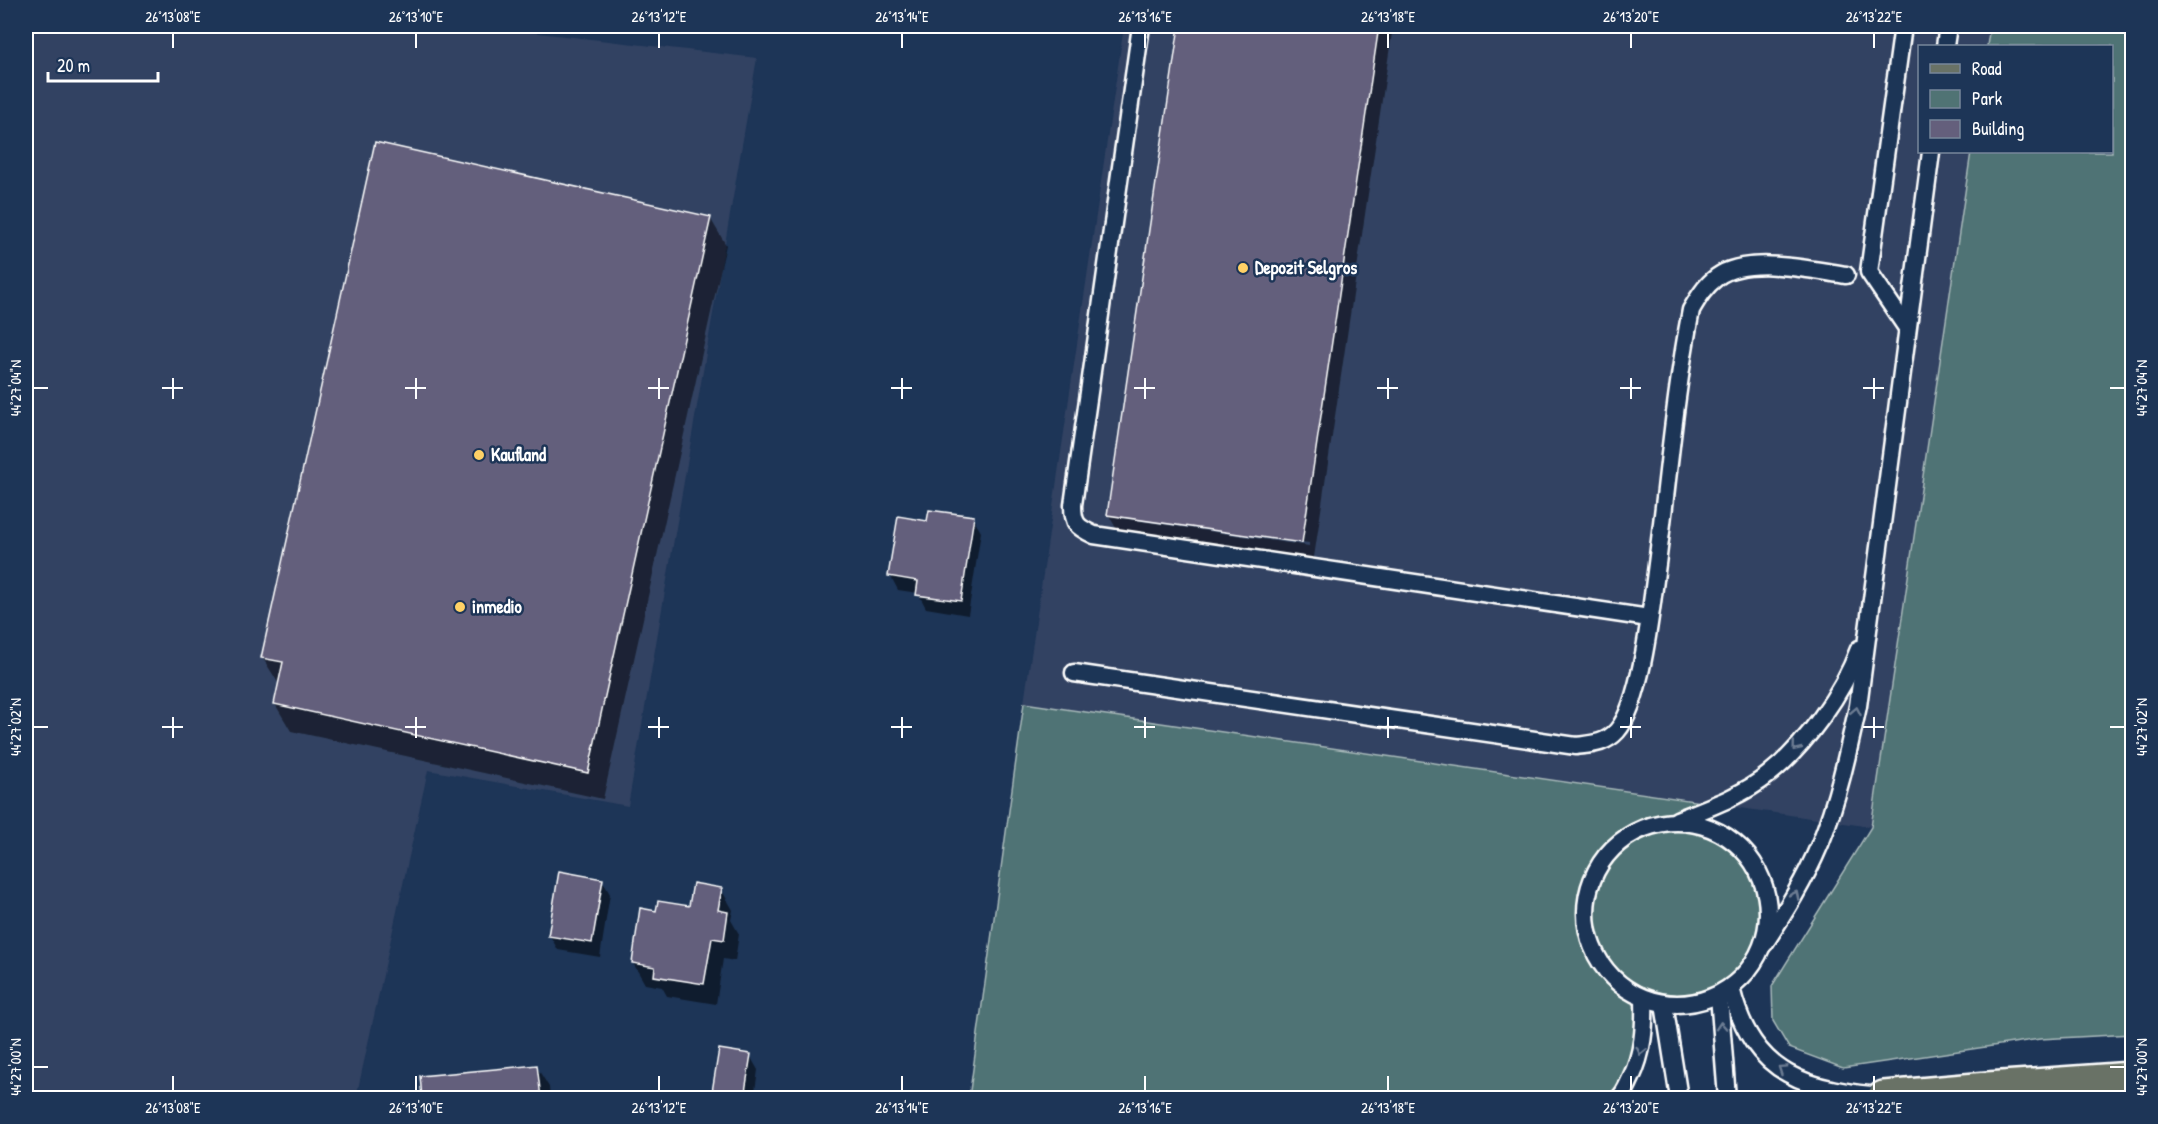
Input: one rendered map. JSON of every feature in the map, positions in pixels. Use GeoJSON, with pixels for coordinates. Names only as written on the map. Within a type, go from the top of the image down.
{"type":"FeatureCollection","features":[{"type":"Feature","properties":{"kind":"main road"},"geometry":{"type":"LineString","coordinates":[[1891,1098],[2133,1078]]}},
{"type":"Feature","properties":{"kind":"lane"},"geometry":{"type":"LineString","coordinates":[[1141,26],[1073,505],[1073,518],[1080,528],[1094,535],[1649,618]]}},
{"type":"Feature","properties":{"kind":"lane"},"geometry":{"type":"LineString","coordinates":[[1903,26],[1869,272],[1907,328]]}},
{"type":"Feature","properties":{"kind":"lane"},"geometry":{"type":"LineString","coordinates":[[1945,45],[1948,26]]}},
{"type":"Feature","properties":{"kind":"lane"},"geometry":{"type":"LineString","coordinates":[[1867,625],[1852,667],[1821,716],[1789,755],[1767,776],[1736,794],[1675,821],[1644,827],[1617,843],[1597,868],[1586,897],[1586,929],[1597,958],[1617,983],[1644,999],[1664,1004],[1692,1004],[1725,991],[1747,972],[1757,959],[1764,944],[1791,904],[1820,844],[1842,777],[1858,706],[1931,153]]}},
{"type":"Feature","properties":{"kind":"lane"},"geometry":{"type":"LineString","coordinates":[[1074,673],[1576,746],[1600,744],[1617,731],[1628,713],[1637,686],[1649,618],[1691,310],[1702,291],[1718,276],[1741,268],[1761,265],[1783,266],[1846,275]]}},
{"type":"Feature","properties":{"kind":"lane"},"geometry":{"type":"LineString","coordinates":[[1675,821],[1701,824],[1724,834],[1744,850],[1758,871],[1767,894],[1769,920],[1764,944]]}},
{"type":"Feature","properties":{"kind":"lane"},"geometry":{"type":"LineString","coordinates":[[1725,991],[1736,1007],[1745,1029],[1760,1051],[1776,1066],[1801,1082],[1830,1090],[1891,1098]]}},
{"type":"Feature","properties":{"kind":"lane"},"geometry":{"type":"LineString","coordinates":[[1725,991],[1727,1098]]}},
{"type":"Feature","properties":{"kind":"lane"},"geometry":{"type":"LineString","coordinates":[[1618,1098],[1623,1095],[1637,1067],[1645,1023],[1644,999]]}},
{"type":"Feature","properties":{"kind":"lane"},"geometry":{"type":"LineString","coordinates":[[1664,1004],[1679,1098]]}},
{"type":"Feature","properties":{"kind":"shaded area"},"geometry":{"type":"Polygon","coordinates":[[[26,26],[478,26],[757,58],[628,806],[428,770],[356,1098],[26,1098],[26,26]]]}},
{"type":"Feature","properties":{"kind":"shaded area"},"geometry":{"type":"Polygon","coordinates":[[[1124,26],[1990,26],[1987,45],[1918,45],[1918,153],[1971,153],[1871,827],[1024,703],[1124,26]]]}},
{"type":"Feature","properties":{"kind":"green space"},"geometry":{"type":"Polygon","coordinates":[[[1990,26],[2132,26],[2132,1034],[2040,1039],[1843,1068],[1789,1048],[1773,1021],[1772,986],[1871,827],[1971,153],[2113,153],[2113,45],[1987,45],[1990,26]]]}},
{"type":"Feature","properties":{"kind":"green space"},"geometry":{"type":"Polygon","coordinates":[[[1024,703],[1715,804],[1677,821],[1713,829],[1725,835],[1744,851],[1758,871],[1766,893],[1768,916],[1765,939],[1756,961],[1741,979],[1720,994],[1702,1001],[1683,1004],[1644,999],[1645,1023],[1619,1098],[969,1098],[1024,703]]]}},
{"type":"Feature","properties":{"kind":"building","name":"Depozit Selgros"},"geometry":{"type":"Polygon","coordinates":[[[1179,26],[1379,26],[1302,543],[1107,515],[1179,26]]]}},
{"type":"Feature","properties":{"kind":"building"},"geometry":{"type":"Polygon","coordinates":[[[375,142],[711,217],[588,773],[274,704],[283,662],[261,658],[375,142]]]}},
{"type":"Feature","properties":{"kind":"building"},"geometry":{"type":"Polygon","coordinates":[[[929,510],[974,516],[961,601],[916,595],[918,581],[888,576],[898,516],[927,521],[929,510]]]}},
{"type":"Feature","properties":{"kind":"building"},"geometry":{"type":"Polygon","coordinates":[[[559,871],[603,879],[592,943],[548,936],[559,871]]]}},
{"type":"Feature","properties":{"kind":"building"},"geometry":{"type":"Polygon","coordinates":[[[693,883],[722,888],[718,910],[728,912],[724,940],[712,938],[704,984],[654,976],[655,967],[632,963],[640,908],[656,911],[658,901],[689,906],[693,883]]]}},
{"type":"Feature","properties":{"kind":"building"},"geometry":{"type":"Polygon","coordinates":[[[719,1049],[751,1054],[744,1098],[711,1098],[719,1049]]]}},
{"type":"Feature","properties":{"kind":"building"},"geometry":{"type":"Polygon","coordinates":[[[537,1065],[541,1098],[422,1098],[420,1076],[537,1065]]]}},
{"type":"Feature","properties":{"kind":"place","name":"Depozit Selgros"},"geometry":{"type":"Point","coordinates":[1243,268]}},
{"type":"Feature","properties":{"kind":"place","name":"Kaufland"},"geometry":{"type":"Point","coordinates":[479,455]}},
{"type":"Feature","properties":{"kind":"place","name":"inmedio"},"geometry":{"type":"Point","coordinates":[460,607]}}]}
